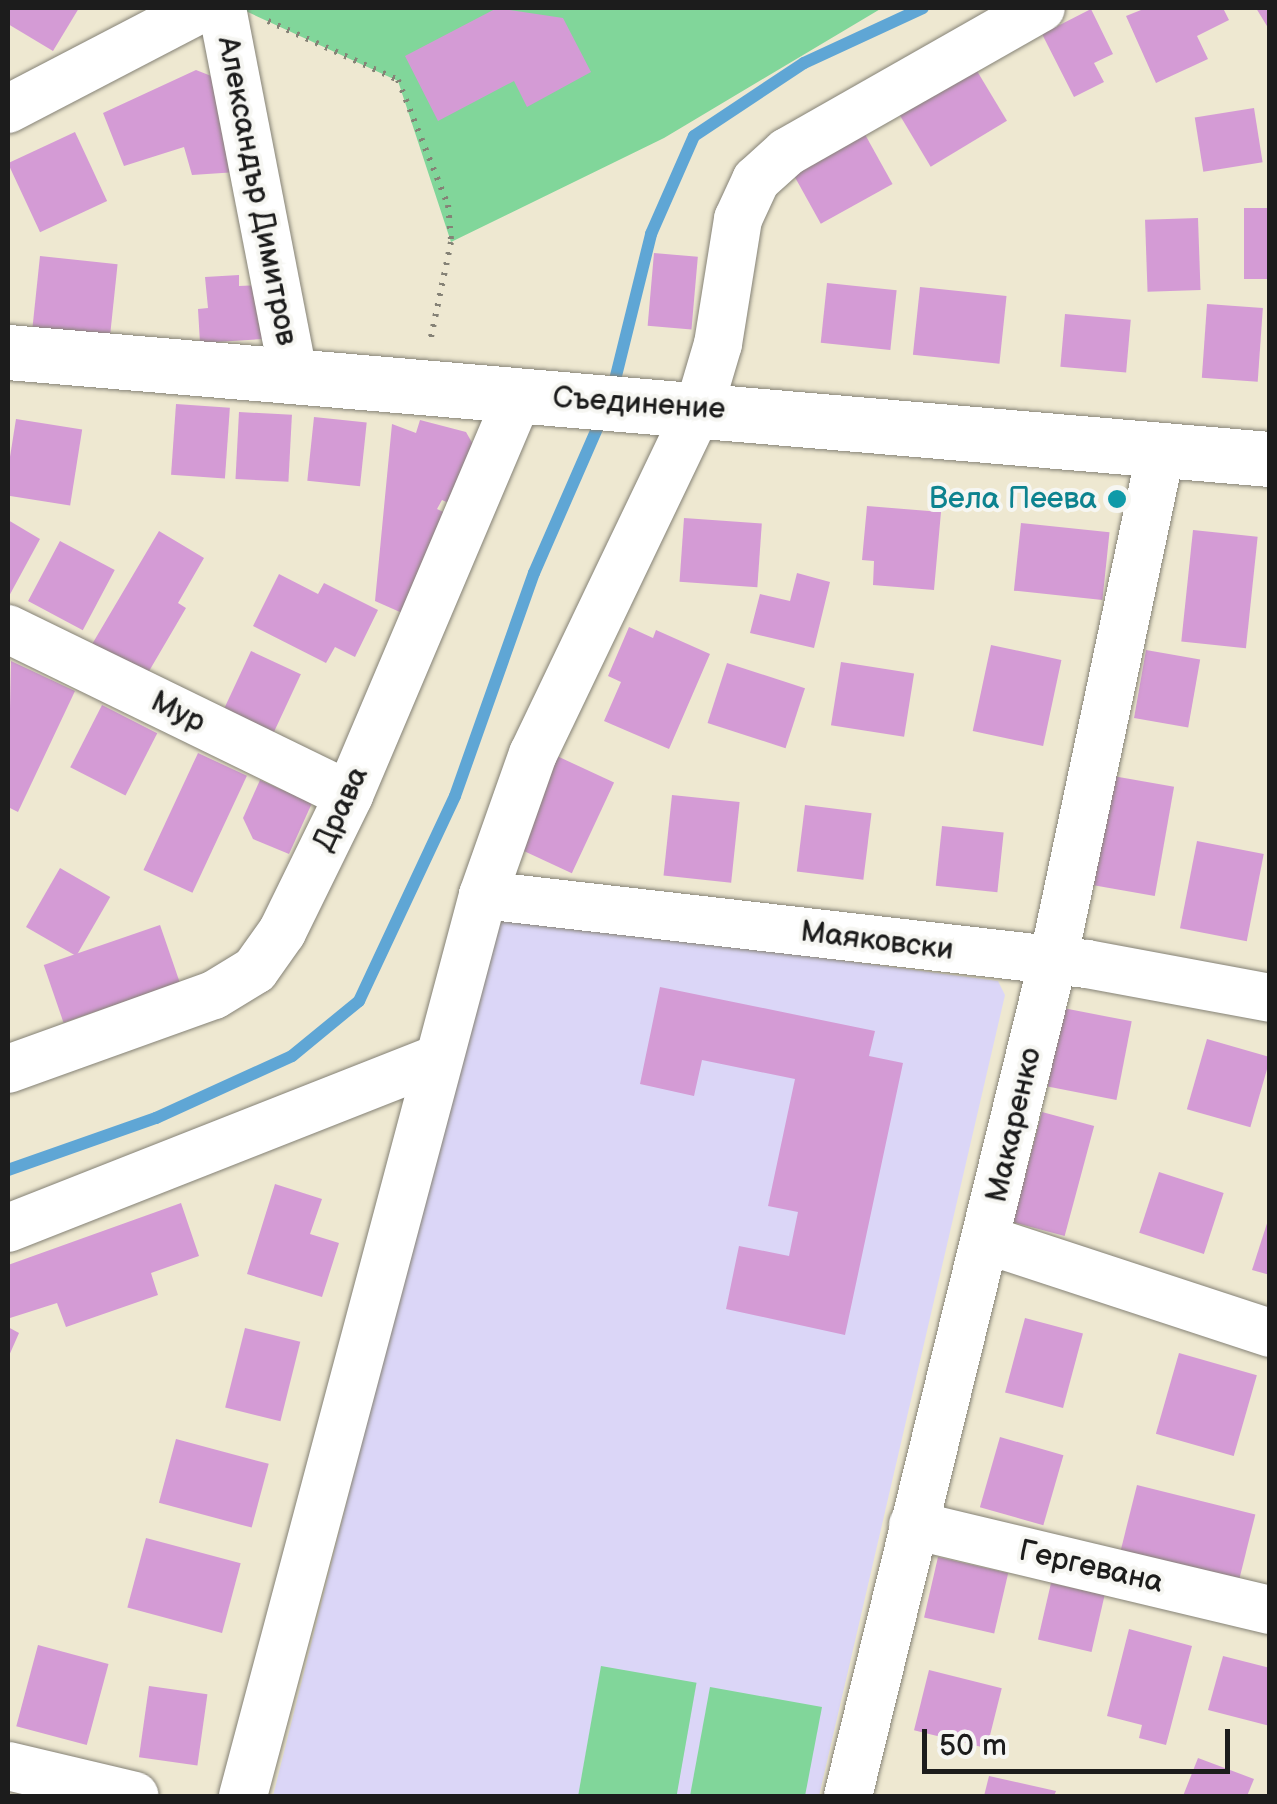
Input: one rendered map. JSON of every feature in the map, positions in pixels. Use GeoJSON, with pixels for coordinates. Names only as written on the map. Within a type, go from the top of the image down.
{"type":"FeatureCollection","features":[{"type":"Feature","properties":{"kind":"street"},"geometry":{"type":"LineString","coordinates":[[8,110],[120,28],[202,8]]}},
{"type":"Feature","properties":{"kind":"street"},"geometry":{"type":"LineString","coordinates":[[243,1796],[317,1533],[435,1060],[483,895],[534,754],[698,408],[718,344],[738,219],[756,180],[787,152],[1041,8]]}},
{"type":"Feature","properties":{"kind":"street","name":"Александър Димитров"},"geometry":{"type":"LineString","coordinates":[[239,12],[293,374]]}},
{"type":"Feature","properties":{"kind":"street","name":"Съединение"},"geometry":{"type":"LineString","coordinates":[[8,352],[1270,459]]}},
{"type":"Feature","properties":{"kind":"street","name":"Драва"},"geometry":{"type":"LineString","coordinates":[[8,1069],[214,995],[255,970],[282,932],[350,795],[519,394]]}},
{"type":"Feature","properties":{"kind":"street","name":"Макаренко"},"geometry":{"type":"LineString","coordinates":[[848,1796],[987,1240],[1052,961],[1161,450]]}},
{"type":"Feature","properties":{"kind":"street","name":"Мур"},"geometry":{"type":"LineString","coordinates":[[8,629],[350,795]]}},
{"type":"Feature","properties":{"kind":"street","name":"Маяковски"},"geometry":{"type":"LineString","coordinates":[[483,895],[1052,961],[1270,998]]}},
{"type":"Feature","properties":{"kind":"street"},"geometry":{"type":"LineString","coordinates":[[8,1228],[435,1060]]}},
{"type":"Feature","properties":{"kind":"street"},"geometry":{"type":"LineString","coordinates":[[987,1240],[1270,1333]]}},
{"type":"Feature","properties":{"kind":"street","name":"Гергевана"},"geometry":{"type":"LineString","coordinates":[[913,1525],[1270,1610]]}},
{"type":"Feature","properties":{"kind":"street"},"geometry":{"type":"LineString","coordinates":[[8,1766],[135,1796]]}},
{"type":"Feature","properties":{"kind":"path"},"geometry":{"type":"LineString","coordinates":[[239,12],[398,80],[448,205],[452,242],[420,386]]}},
{"type":"Feature","properties":{"kind":"shaded area"},"geometry":{"type":"Polygon","coordinates":[[[494,915],[998,981],[1005,995],[819,1796],[273,1796],[494,915]]]}},
{"type":"Feature","properties":{"kind":"green space"},"geometry":{"type":"Polygon","coordinates":[[[239,8],[882,8],[664,138],[451,242],[398,81],[239,8]]]}},
{"type":"Feature","properties":{"kind":"green space"},"geometry":{"type":"Polygon","coordinates":[[[601,1666],[697,1683],[677,1796],[578,1796],[601,1666]]]}},
{"type":"Feature","properties":{"kind":"green space"},"geometry":{"type":"Polygon","coordinates":[[[710,1687],[822,1707],[805,1796],[690,1796],[710,1687]]]}},
{"type":"Feature","properties":{"kind":"building"},"geometry":{"type":"Polygon","coordinates":[[[8,8],[79,8],[53,51],[8,24],[8,8]]]}},
{"type":"Feature","properties":{"kind":"building"},"geometry":{"type":"Polygon","coordinates":[[[497,8],[563,18],[591,72],[527,107],[514,81],[438,121],[405,56],[497,8]]]}},
{"type":"Feature","properties":{"kind":"building"},"geometry":{"type":"Polygon","coordinates":[[[1146,8],[1223,8],[1229,20],[1197,36],[1208,59],[1156,83],[1126,16],[1146,8]]]}},
{"type":"Feature","properties":{"kind":"building"},"geometry":{"type":"Polygon","coordinates":[[[1256,8],[1270,8],[1270,31],[1256,8]]]}},
{"type":"Feature","properties":{"kind":"building"},"geometry":{"type":"Polygon","coordinates":[[[1091,9],[1113,54],[1094,63],[1104,82],[1074,97],[1042,34],[1091,9]]]}},
{"type":"Feature","properties":{"kind":"building"},"geometry":{"type":"Polygon","coordinates":[[[974,66],[1007,121],[931,167],[898,112],[974,66]]]}},
{"type":"Feature","properties":{"kind":"building"},"geometry":{"type":"Polygon","coordinates":[[[196,70],[219,79],[237,172],[192,175],[184,147],[124,166],[103,113],[196,70]]]}},
{"type":"Feature","properties":{"kind":"building"},"geometry":{"type":"Polygon","coordinates":[[[1254,108],[1263,162],[1203,172],[1195,117],[1254,108]]]}},
{"type":"Feature","properties":{"kind":"building"},"geometry":{"type":"Polygon","coordinates":[[[862,129],[893,184],[821,224],[790,169],[862,129]]]}},
{"type":"Feature","properties":{"kind":"building"},"geometry":{"type":"Polygon","coordinates":[[[75,132],[107,201],[40,232],[8,163],[75,132]]]}},
{"type":"Feature","properties":{"kind":"building"},"geometry":{"type":"Polygon","coordinates":[[[1244,208],[1270,208],[1270,279],[1244,279],[1244,208]]]}},
{"type":"Feature","properties":{"kind":"building"},"geometry":{"type":"Polygon","coordinates":[[[1198,218],[1201,290],[1148,292],[1145,220],[1198,218]]]}},
{"type":"Feature","properties":{"kind":"building"},"geometry":{"type":"Polygon","coordinates":[[[654,253],[698,257],[691,330],[648,326],[654,253]]]}},
{"type":"Feature","properties":{"kind":"building"},"geometry":{"type":"Polygon","coordinates":[[[40,256],[118,264],[110,339],[32,331],[40,256]]]}},
{"type":"Feature","properties":{"kind":"building"},"geometry":{"type":"Polygon","coordinates":[[[239,275],[239,286],[260,285],[263,339],[200,343],[198,309],[208,308],[205,277],[239,275]]]}},
{"type":"Feature","properties":{"kind":"building"},"geometry":{"type":"Polygon","coordinates":[[[827,283],[897,290],[890,350],[821,343],[827,283]]]}},
{"type":"Feature","properties":{"kind":"building"},"geometry":{"type":"Polygon","coordinates":[[[920,287],[1007,296],[999,364],[913,355],[920,287]]]}},
{"type":"Feature","properties":{"kind":"building"},"geometry":{"type":"Polygon","coordinates":[[[1207,304],[1263,308],[1258,382],[1202,378],[1207,304]]]}},
{"type":"Feature","properties":{"kind":"building"},"geometry":{"type":"Polygon","coordinates":[[[1065,314],[1131,320],[1126,373],[1060,367],[1065,314]]]}},
{"type":"Feature","properties":{"kind":"building"},"geometry":{"type":"Polygon","coordinates":[[[176,404],[230,408],[225,479],[171,475],[176,404]]]}},
{"type":"Feature","properties":{"kind":"building"},"geometry":{"type":"Polygon","coordinates":[[[239,412],[292,415],[288,482],[235,479],[239,412]]]}},
{"type":"Feature","properties":{"kind":"building"},"geometry":{"type":"Polygon","coordinates":[[[314,417],[367,423],[360,486],[307,481],[314,417]]]}},
{"type":"Feature","properties":{"kind":"building"},"geometry":{"type":"Polygon","coordinates":[[[16,419],[82,429],[70,506],[8,496],[16,419]]]}},
{"type":"Feature","properties":{"kind":"building"},"geometry":{"type":"Polygon","coordinates":[[[420,420],[466,432],[479,455],[457,507],[442,500],[437,509],[454,517],[409,616],[375,601],[392,424],[416,433],[420,420]]]}},
{"type":"Feature","properties":{"kind":"building"},"geometry":{"type":"Polygon","coordinates":[[[867,506],[941,512],[934,590],[873,585],[874,561],[862,560],[867,506]]]}},
{"type":"Feature","properties":{"kind":"building"},"geometry":{"type":"Polygon","coordinates":[[[684,518],[762,523],[757,587],[680,582],[684,518]]]}},
{"type":"Feature","properties":{"kind":"building"},"geometry":{"type":"Polygon","coordinates":[[[8,520],[40,539],[8,598],[8,520]]]}},
{"type":"Feature","properties":{"kind":"building"},"geometry":{"type":"Polygon","coordinates":[[[1021,523],[1110,532],[1102,600],[1014,591],[1021,523]]]}},
{"type":"Feature","properties":{"kind":"building"},"geometry":{"type":"Polygon","coordinates":[[[1193,530],[1258,537],[1246,648],[1181,641],[1193,530]]]}},
{"type":"Feature","properties":{"kind":"building"},"geometry":{"type":"Polygon","coordinates":[[[159,531],[204,558],[178,603],[186,608],[145,678],[91,646],[159,531]]]}},
{"type":"Feature","properties":{"kind":"building"},"geometry":{"type":"Polygon","coordinates":[[[60,541],[115,570],[83,630],[28,601],[60,541]]]}},
{"type":"Feature","properties":{"kind":"building"},"geometry":{"type":"Polygon","coordinates":[[[797,573],[830,582],[814,648],[750,633],[760,594],[790,601],[797,573]]]}},
{"type":"Feature","properties":{"kind":"building"},"geometry":{"type":"Polygon","coordinates":[[[279,574],[318,594],[324,583],[378,610],[355,657],[335,647],[326,663],[253,626],[279,574]]]}},
{"type":"Feature","properties":{"kind":"building"},"geometry":{"type":"Polygon","coordinates":[[[629,627],[653,638],[656,630],[710,654],[669,749],[604,721],[621,682],[608,676],[629,627]]]}},
{"type":"Feature","properties":{"kind":"building"},"geometry":{"type":"Polygon","coordinates":[[[991,645],[1061,660],[1043,746],[973,731],[991,645]]]}},
{"type":"Feature","properties":{"kind":"building"},"geometry":{"type":"Polygon","coordinates":[[[1146,650],[1200,660],[1188,728],[1134,718],[1146,650]]]}},
{"type":"Feature","properties":{"kind":"building"},"geometry":{"type":"Polygon","coordinates":[[[251,651],[301,674],[270,740],[220,717],[251,651]]]}},
{"type":"Feature","properties":{"kind":"building"},"geometry":{"type":"Polygon","coordinates":[[[11,661],[75,691],[18,812],[8,807],[11,661]]]}},
{"type":"Feature","properties":{"kind":"building"},"geometry":{"type":"Polygon","coordinates":[[[841,662],[914,674],[904,737],[831,725],[841,662]]]}},
{"type":"Feature","properties":{"kind":"building"},"geometry":{"type":"Polygon","coordinates":[[[727,663],[805,688],[786,748],[708,723],[727,663]]]}},
{"type":"Feature","properties":{"kind":"building"},"geometry":{"type":"Polygon","coordinates":[[[102,705],[157,733],[125,796],[70,767],[102,705]]]}},
{"type":"Feature","properties":{"kind":"building"},"geometry":{"type":"Polygon","coordinates":[[[198,753],[247,776],[192,893],[143,870],[198,753]]]}},
{"type":"Feature","properties":{"kind":"building"},"geometry":{"type":"Polygon","coordinates":[[[557,756],[614,783],[572,873],[515,847],[557,756]]]}},
{"type":"Feature","properties":{"kind":"building"},"geometry":{"type":"Polygon","coordinates":[[[1113,776],[1174,787],[1155,896],[1094,885],[1113,776]]]}},
{"type":"Feature","properties":{"kind":"building"},"geometry":{"type":"Polygon","coordinates":[[[260,780],[312,803],[289,854],[253,839],[243,818],[260,780]]]}},
{"type":"Feature","properties":{"kind":"building"},"geometry":{"type":"Polygon","coordinates":[[[672,795],[740,802],[731,883],[664,876],[672,795]]]}},
{"type":"Feature","properties":{"kind":"building"},"geometry":{"type":"Polygon","coordinates":[[[805,805],[872,813],[863,880],[797,872],[805,805]]]}},
{"type":"Feature","properties":{"kind":"building"},"geometry":{"type":"Polygon","coordinates":[[[942,826],[1004,832],[997,892],[936,886],[942,826]]]}},
{"type":"Feature","properties":{"kind":"building"},"geometry":{"type":"Polygon","coordinates":[[[1197,841],[1264,854],[1247,941],[1180,928],[1197,841]]]}},
{"type":"Feature","properties":{"kind":"building"},"geometry":{"type":"Polygon","coordinates":[[[60,868],[110,897],[76,956],[26,927],[60,868]]]}},
{"type":"Feature","properties":{"kind":"building"},"geometry":{"type":"Polygon","coordinates":[[[160,925],[180,983],[64,1023],[44,965],[160,925]]]}},
{"type":"Feature","properties":{"kind":"building"},"geometry":{"type":"Polygon","coordinates":[[[660,987],[875,1031],[869,1056],[903,1063],[845,1335],[726,1309],[739,1246],[789,1256],[798,1212],[768,1206],[795,1079],[702,1060],[694,1096],[640,1084],[660,987]]]}},
{"type":"Feature","properties":{"kind":"building"},"geometry":{"type":"Polygon","coordinates":[[[1063,1008],[1132,1021],[1116,1100],[1048,1087],[1063,1008]]]}},
{"type":"Feature","properties":{"kind":"building"},"geometry":{"type":"Polygon","coordinates":[[[1207,1039],[1270,1057],[1250,1127],[1187,1109],[1207,1039]]]}},
{"type":"Feature","properties":{"kind":"building"},"geometry":{"type":"Polygon","coordinates":[[[1042,1112],[1094,1126],[1065,1236],[1012,1222],[1042,1112]]]}},
{"type":"Feature","properties":{"kind":"building"},"geometry":{"type":"Polygon","coordinates":[[[1159,1172],[1224,1193],[1204,1254],[1139,1233],[1159,1172]]]}},
{"type":"Feature","properties":{"kind":"building"},"geometry":{"type":"Polygon","coordinates":[[[275,1184],[322,1199],[310,1234],[339,1243],[322,1297],[247,1274],[275,1184]]]}},
{"type":"Feature","properties":{"kind":"building"},"geometry":{"type":"Polygon","coordinates":[[[181,1203],[199,1256],[151,1273],[158,1295],[66,1327],[57,1303],[10,1318],[8,1265],[181,1203]]]}},
{"type":"Feature","properties":{"kind":"building"},"geometry":{"type":"Polygon","coordinates":[[[1270,1214],[1270,1275],[1252,1270],[1270,1214]]]}},
{"type":"Feature","properties":{"kind":"building"},"geometry":{"type":"Polygon","coordinates":[[[1025,1318],[1083,1334],[1063,1408],[1005,1392],[1025,1318]]]}},
{"type":"Feature","properties":{"kind":"building"},"geometry":{"type":"Polygon","coordinates":[[[8,1327],[19,1333],[8,1358],[8,1327]]]}},
{"type":"Feature","properties":{"kind":"building"},"geometry":{"type":"Polygon","coordinates":[[[245,1328],[300,1342],[280,1421],[225,1408],[245,1328]]]}},
{"type":"Feature","properties":{"kind":"building"},"geometry":{"type":"Polygon","coordinates":[[[1179,1353],[1257,1375],[1234,1456],[1156,1434],[1179,1353]]]}},
{"type":"Feature","properties":{"kind":"building"},"geometry":{"type":"Polygon","coordinates":[[[1000,1437],[1063,1455],[1043,1525],[980,1507],[1000,1437]]]}},
{"type":"Feature","properties":{"kind":"building"},"geometry":{"type":"Polygon","coordinates":[[[176,1439],[269,1464],[252,1528],[159,1503],[176,1439]]]}},
{"type":"Feature","properties":{"kind":"building"},"geometry":{"type":"Polygon","coordinates":[[[1137,1485],[1255,1515],[1238,1582],[1120,1553],[1137,1485]]]}},
{"type":"Feature","properties":{"kind":"building"},"geometry":{"type":"Polygon","coordinates":[[[146,1538],[241,1563],[222,1633],[127,1608],[146,1538]]]}},
{"type":"Feature","properties":{"kind":"building"},"geometry":{"type":"Polygon","coordinates":[[[938,1557],[1008,1573],[994,1634],[924,1617],[938,1557]]]}},
{"type":"Feature","properties":{"kind":"building"},"geometry":{"type":"Polygon","coordinates":[[[1051,1583],[1105,1595],[1092,1652],[1038,1640],[1051,1583]]]}},
{"type":"Feature","properties":{"kind":"building"},"geometry":{"type":"Polygon","coordinates":[[[1129,1629],[1192,1646],[1166,1745],[1139,1738],[1142,1725],[1107,1716],[1129,1629]]]}},
{"type":"Feature","properties":{"kind":"building"},"geometry":{"type":"Polygon","coordinates":[[[38,1645],[109,1664],[87,1745],[16,1726],[38,1645]]]}},
{"type":"Feature","properties":{"kind":"building"},"geometry":{"type":"Polygon","coordinates":[[[1223,1656],[1270,1668],[1270,1726],[1208,1710],[1223,1656]]]}},
{"type":"Feature","properties":{"kind":"building"},"geometry":{"type":"Polygon","coordinates":[[[929,1670],[1002,1688],[987,1748],[914,1730],[929,1670]]]}},
{"type":"Feature","properties":{"kind":"building"},"geometry":{"type":"Polygon","coordinates":[[[149,1686],[207,1694],[197,1766],[139,1757],[149,1686]]]}},
{"type":"Feature","properties":{"kind":"building"},"geometry":{"type":"Polygon","coordinates":[[[1198,1758],[1254,1779],[1247,1796],[1183,1796],[1198,1758]]]}},
{"type":"Feature","properties":{"kind":"building"},"geometry":{"type":"Polygon","coordinates":[[[989,1776],[1056,1791],[1054,1796],[984,1796],[989,1776]]]}},
{"type":"Feature","properties":{"kind":"waterway"},"geometry":{"type":"LineString","coordinates":[[613,388],[651,234],[694,136],[804,63],[923,8]]}},
{"type":"Feature","properties":{"kind":"waterway"},"geometry":{"type":"LineString","coordinates":[[8,1170],[156,1118],[292,1056],[359,1001],[455,796],[534,573],[602,417]]}},
{"type":"Feature","properties":{"kind":"place","name":"Вела Пеева"},"geometry":{"type":"Point","coordinates":[1117,499]}}]}
